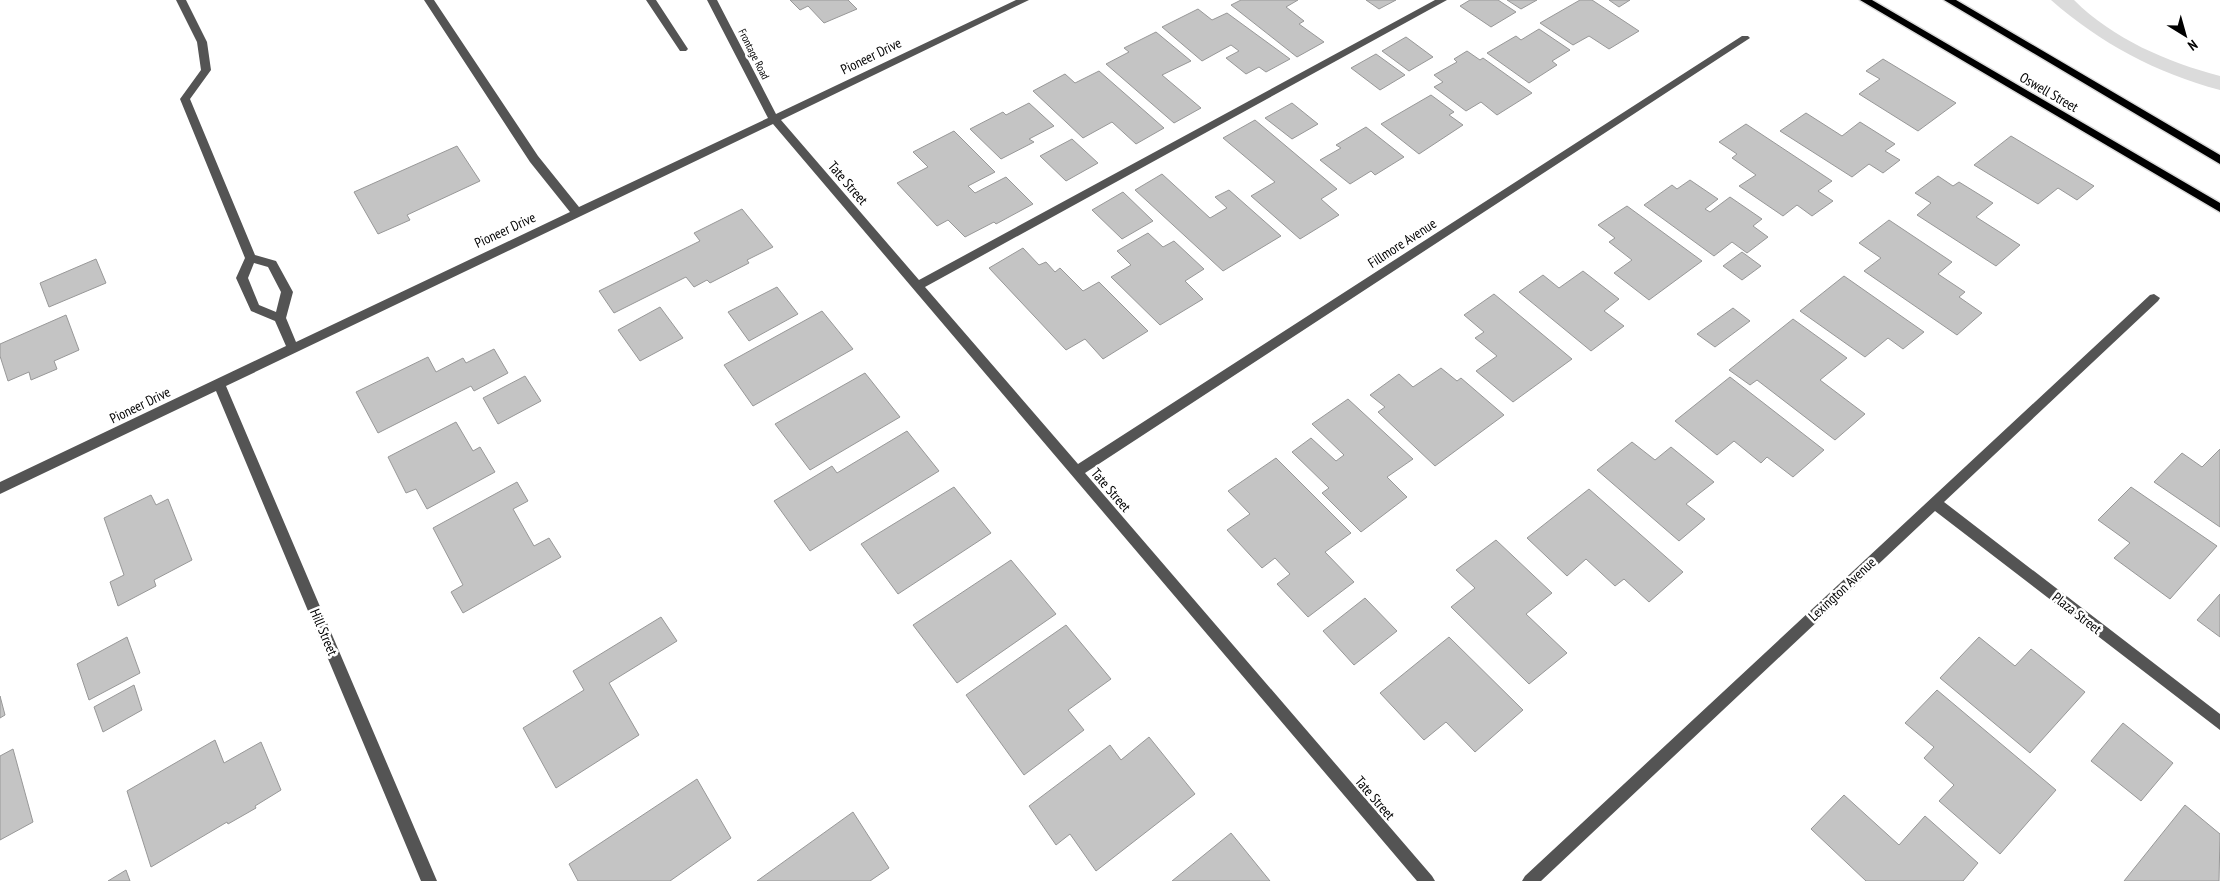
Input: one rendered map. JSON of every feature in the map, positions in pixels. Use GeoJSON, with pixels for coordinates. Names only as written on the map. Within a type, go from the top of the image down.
{"type":"FeatureCollection","features":[{"type":"Feature","properties":{"kind":"main road","name":"Oswell Street"},"geometry":{"type":"LineString","coordinates":[[1865,0],[2220,208]]}},
{"type":"Feature","properties":{"kind":"main road","name":"Oswell Street"},"geometry":{"type":"LineString","coordinates":[[1950,0],[2220,160]]}},
{"type":"Feature","properties":{"kind":"street"},"geometry":{"type":"LineString","coordinates":[[181,0],[202,42],[206,70],[185,99],[251,258],[242,278],[255,308],[280,318]]}},
{"type":"Feature","properties":{"kind":"street"},"geometry":{"type":"LineString","coordinates":[[429,0],[534,159],[576,213]]}},
{"type":"Feature","properties":{"kind":"street"},"geometry":{"type":"LineString","coordinates":[[651,0],[682,49]]}},
{"type":"Feature","properties":{"kind":"street","name":"Frontage Road"},"geometry":{"type":"LineString","coordinates":[[712,0],[774,119]]}},
{"type":"Feature","properties":{"kind":"street","name":"Pioneer Drive"},"geometry":{"type":"LineString","coordinates":[[0,488],[1024,0]]}},
{"type":"Feature","properties":{"kind":"street"},"geometry":{"type":"LineString","coordinates":[[917,286],[1442,0]]}},
{"type":"Feature","properties":{"kind":"street","name":"Fillmore Avenue"},"geometry":{"type":"LineString","coordinates":[[1076,472],[1745,38]]}},
{"type":"Feature","properties":{"kind":"street","name":"Tate Street"},"geometry":{"type":"LineString","coordinates":[[774,119],[1427,881]]}},
{"type":"Feature","properties":{"kind":"street"},"geometry":{"type":"LineString","coordinates":[[251,258],[272,264],[286,292],[280,318],[293,348]]}},
{"type":"Feature","properties":{"kind":"street","name":"Lexington Avenue"},"geometry":{"type":"LineString","coordinates":[[1530,881],[2154,298]]}},
{"type":"Feature","properties":{"kind":"street","name":"Hill Street"},"geometry":{"type":"LineString","coordinates":[[219,383],[429,881]]}},
{"type":"Feature","properties":{"kind":"street","name":"Plaza Street"},"geometry":{"type":"LineString","coordinates":[[1935,503],[2220,723]]}},
{"type":"Feature","properties":{"kind":"shaded area"},"geometry":{"type":"Polygon","coordinates":[[[2051,0],[2074,0],[2106,26],[2142,47],[2180,64],[2220,76],[2220,90],[2173,75],[2130,55],[2089,30],[2051,0]]]}},
{"type":"Feature","properties":{"kind":"building"},"geometry":{"type":"Polygon","coordinates":[[[790,0],[848,0],[857,9],[824,23],[808,6],[800,10],[790,0]]]}},
{"type":"Feature","properties":{"kind":"building"},"geometry":{"type":"Polygon","coordinates":[[[1241,0],[1298,0],[1286,7],[1304,21],[1299,24],[1324,42],[1297,57],[1231,5],[1241,0]]]}},
{"type":"Feature","properties":{"kind":"building"},"geometry":{"type":"Polygon","coordinates":[[[1366,0],[1396,0],[1379,9],[1366,0]]]}},
{"type":"Feature","properties":{"kind":"building"},"geometry":{"type":"Polygon","coordinates":[[[1470,0],[1498,0],[1516,12],[1491,27],[1460,6],[1470,0]]]}},
{"type":"Feature","properties":{"kind":"building"},"geometry":{"type":"Polygon","coordinates":[[[1507,0],[1537,0],[1521,9],[1507,0]]]}},
{"type":"Feature","properties":{"kind":"building"},"geometry":{"type":"Polygon","coordinates":[[[1580,0],[1592,0],[1639,31],[1609,49],[1589,36],[1573,45],[1540,23],[1580,0]]]}},
{"type":"Feature","properties":{"kind":"building"},"geometry":{"type":"Polygon","coordinates":[[[1609,0],[1630,0],[1619,7],[1609,0]]]}},
{"type":"Feature","properties":{"kind":"building"},"geometry":{"type":"Polygon","coordinates":[[[1198,9],[1212,20],[1227,13],[1290,59],[1266,72],[1259,67],[1246,74],[1226,58],[1239,51],[1231,45],[1202,61],[1162,27],[1198,9]]]}},
{"type":"Feature","properties":{"kind":"building"},"geometry":{"type":"Polygon","coordinates":[[[1539,29],[1570,50],[1552,61],[1557,65],[1529,83],[1487,53],[1516,36],[1521,40],[1539,29]]]}},
{"type":"Feature","properties":{"kind":"building"},"geometry":{"type":"Polygon","coordinates":[[[1156,32],[1191,61],[1162,75],[1201,108],[1174,123],[1106,64],[1129,52],[1124,48],[1156,32]]]}},
{"type":"Feature","properties":{"kind":"building"},"geometry":{"type":"Polygon","coordinates":[[[1406,37],[1433,57],[1409,71],[1382,51],[1406,37]]]}},
{"type":"Feature","properties":{"kind":"building"},"geometry":{"type":"Polygon","coordinates":[[[1467,51],[1480,60],[1483,58],[1532,93],[1497,115],[1481,102],[1466,111],[1434,87],[1443,82],[1434,75],[1457,62],[1454,59],[1467,51]]]}},
{"type":"Feature","properties":{"kind":"building"},"geometry":{"type":"Polygon","coordinates":[[[1376,54],[1405,75],[1380,90],[1351,68],[1376,54]]]}},
{"type":"Feature","properties":{"kind":"building"},"geometry":{"type":"Polygon","coordinates":[[[1883,59],[1956,103],[1918,131],[1859,94],[1880,79],[1866,71],[1883,59]]]}},
{"type":"Feature","properties":{"kind":"building"},"geometry":{"type":"Polygon","coordinates":[[[1099,71],[1164,128],[1136,144],[1112,122],[1083,138],[1033,91],[1065,74],[1075,83],[1099,71]]]}},
{"type":"Feature","properties":{"kind":"building"},"geometry":{"type":"Polygon","coordinates":[[[1431,95],[1454,112],[1449,115],[1463,125],[1419,154],[1381,124],[1431,95]]]}},
{"type":"Feature","properties":{"kind":"building"},"geometry":{"type":"Polygon","coordinates":[[[1029,103],[1054,126],[1029,139],[1034,142],[1001,159],[970,129],[1003,112],[1006,115],[1029,103]]]}},
{"type":"Feature","properties":{"kind":"building"},"geometry":{"type":"Polygon","coordinates":[[[1292,103],[1318,124],[1292,139],[1265,118],[1292,103]]]}},
{"type":"Feature","properties":{"kind":"building"},"geometry":{"type":"Polygon","coordinates":[[[1806,113],[1842,136],[1860,122],[1895,144],[1885,151],[1900,160],[1883,173],[1869,164],[1852,177],[1780,131],[1806,113]]]}},
{"type":"Feature","properties":{"kind":"building"},"geometry":{"type":"Polygon","coordinates":[[[1255,120],[1337,189],[1321,199],[1339,215],[1300,239],[1251,196],[1275,182],[1223,138],[1255,120]]]}},
{"type":"Feature","properties":{"kind":"building"},"geometry":{"type":"Polygon","coordinates":[[[1746,124],[1832,181],[1818,191],[1833,201],[1812,216],[1797,205],[1783,216],[1739,186],[1756,175],[1732,158],[1737,154],[1719,142],[1746,124]]]}},
{"type":"Feature","properties":{"kind":"building"},"geometry":{"type":"Polygon","coordinates":[[[1366,127],[1404,157],[1375,175],[1371,171],[1350,184],[1320,160],[1341,148],[1336,145],[1366,127]]]}},
{"type":"Feature","properties":{"kind":"building"},"geometry":{"type":"Polygon","coordinates":[[[954,131],[995,172],[968,186],[975,193],[1006,177],[1033,204],[996,224],[994,222],[965,237],[948,220],[937,226],[897,183],[928,167],[913,152],[954,131]]]}},
{"type":"Feature","properties":{"kind":"building"},"geometry":{"type":"Polygon","coordinates":[[[2011,136],[2094,186],[2077,200],[2058,188],[2038,204],[1974,165],[2011,136]]]}},
{"type":"Feature","properties":{"kind":"building"},"geometry":{"type":"Polygon","coordinates":[[[1072,139],[1098,163],[1066,181],[1040,156],[1072,139]]]}},
{"type":"Feature","properties":{"kind":"building"},"geometry":{"type":"Polygon","coordinates":[[[457,146],[480,181],[407,215],[410,220],[378,234],[354,192],[457,146]]]}},
{"type":"Feature","properties":{"kind":"building"},"geometry":{"type":"Polygon","coordinates":[[[1162,174],[1210,218],[1227,208],[1215,197],[1229,190],[1281,236],[1223,271],[1135,190],[1162,174]]]}},
{"type":"Feature","properties":{"kind":"building"},"geometry":{"type":"Polygon","coordinates":[[[1938,176],[1953,186],[1959,182],[1993,203],[1976,217],[2020,245],[1996,266],[1917,215],[1931,203],[1915,193],[1938,176]]]}},
{"type":"Feature","properties":{"kind":"building"},"geometry":{"type":"Polygon","coordinates":[[[1690,180],[1718,199],[1705,209],[1710,212],[1730,197],[1762,219],[1753,226],[1768,237],[1747,253],[1732,242],[1714,256],[1644,205],[1672,185],[1677,189],[1690,180]]]}},
{"type":"Feature","properties":{"kind":"building"},"geometry":{"type":"Polygon","coordinates":[[[1123,192],[1153,221],[1122,239],[1092,210],[1123,192]]]}},
{"type":"Feature","properties":{"kind":"building"},"geometry":{"type":"Polygon","coordinates":[[[1627,206],[1702,261],[1649,300],[1614,273],[1632,260],[1609,242],[1615,238],[1598,225],[1627,206]]]}},
{"type":"Feature","properties":{"kind":"building"},"geometry":{"type":"Polygon","coordinates":[[[742,209],[773,247],[747,260],[749,263],[710,283],[707,280],[694,287],[686,277],[614,313],[599,291],[700,241],[694,233],[742,209]]]}},
{"type":"Feature","properties":{"kind":"building"},"geometry":{"type":"Polygon","coordinates":[[[1889,220],[1952,262],[1938,274],[1965,292],[1959,297],[1982,313],[1957,335],[1864,271],[1881,258],[1859,243],[1889,220]]]}},
{"type":"Feature","properties":{"kind":"building"},"geometry":{"type":"Polygon","coordinates":[[[1148,233],[1163,247],[1174,241],[1204,269],[1185,281],[1203,299],[1160,325],[1111,277],[1131,265],[1117,251],[1148,233]]]}},
{"type":"Feature","properties":{"kind":"building"},"geometry":{"type":"Polygon","coordinates":[[[1023,248],[1039,265],[1046,262],[1055,272],[1060,268],[1083,291],[1099,282],[1148,331],[1103,359],[1085,339],[1066,350],[989,268],[1023,248]]]}},
{"type":"Feature","properties":{"kind":"building"},"geometry":{"type":"Polygon","coordinates":[[[1742,252],[1761,266],[1742,280],[1723,266],[1742,252]]]}},
{"type":"Feature","properties":{"kind":"building"},"geometry":{"type":"Polygon","coordinates":[[[96,259],[106,283],[49,307],[40,283],[96,259]]]}},
{"type":"Feature","properties":{"kind":"building"},"geometry":{"type":"Polygon","coordinates":[[[1583,271],[1619,299],[1604,311],[1624,326],[1591,351],[1519,292],[1543,275],[1559,288],[1583,271]]]}},
{"type":"Feature","properties":{"kind":"building"},"geometry":{"type":"Polygon","coordinates":[[[1844,276],[1924,332],[1903,349],[1888,338],[1865,357],[1800,311],[1844,276]]]}},
{"type":"Feature","properties":{"kind":"building"},"geometry":{"type":"Polygon","coordinates":[[[777,287],[798,314],[749,341],[728,312],[777,287]]]}},
{"type":"Feature","properties":{"kind":"building"},"geometry":{"type":"Polygon","coordinates":[[[1494,294],[1572,359],[1513,402],[1476,371],[1497,356],[1475,338],[1484,332],[1464,315],[1494,294]]]}},
{"type":"Feature","properties":{"kind":"building"},"geometry":{"type":"Polygon","coordinates":[[[660,307],[683,338],[640,361],[618,330],[660,307]]]}},
{"type":"Feature","properties":{"kind":"building"},"geometry":{"type":"Polygon","coordinates":[[[1733,308],[1750,321],[1715,347],[1697,334],[1733,308]]]}},
{"type":"Feature","properties":{"kind":"building"},"geometry":{"type":"Polygon","coordinates":[[[822,311],[853,349],[753,406],[724,365],[822,311]]]}},
{"type":"Feature","properties":{"kind":"building"},"geometry":{"type":"Polygon","coordinates":[[[66,315],[79,350],[54,361],[57,369],[31,380],[29,372],[8,381],[0,356],[0,344],[66,315]]]}},
{"type":"Feature","properties":{"kind":"building"},"geometry":{"type":"Polygon","coordinates":[[[1793,319],[1847,358],[1820,380],[1865,414],[1835,440],[1757,380],[1750,385],[1729,370],[1793,319]]]}},
{"type":"Feature","properties":{"kind":"building"},"geometry":{"type":"Polygon","coordinates":[[[494,349],[508,373],[474,391],[471,386],[378,433],[356,392],[428,357],[436,372],[463,358],[466,363],[494,349]]]}},
{"type":"Feature","properties":{"kind":"building"},"geometry":{"type":"Polygon","coordinates":[[[1441,368],[1457,381],[1461,378],[1504,415],[1435,466],[1378,412],[1385,407],[1370,395],[1399,374],[1413,387],[1441,368]]]}},
{"type":"Feature","properties":{"kind":"building"},"geometry":{"type":"Polygon","coordinates":[[[865,373],[900,417],[810,470],[775,424],[865,373]]]}},
{"type":"Feature","properties":{"kind":"building"},"geometry":{"type":"Polygon","coordinates":[[[525,376],[541,401],[498,424],[483,398],[525,376]]]}},
{"type":"Feature","properties":{"kind":"building"},"geometry":{"type":"Polygon","coordinates":[[[1730,377],[1824,450],[1793,477],[1767,457],[1761,463],[1734,441],[1717,455],[1675,421],[1730,377]]]}},
{"type":"Feature","properties":{"kind":"building"},"geometry":{"type":"Polygon","coordinates":[[[1348,399],[1413,459],[1387,477],[1407,497],[1361,532],[1322,493],[1329,488],[1292,452],[1311,438],[1336,461],[1344,455],[1312,424],[1348,399]]]}},
{"type":"Feature","properties":{"kind":"building"},"geometry":{"type":"Polygon","coordinates":[[[456,422],[473,451],[480,447],[495,472],[427,509],[416,489],[406,493],[388,457],[456,422]]]}},
{"type":"Feature","properties":{"kind":"building"},"geometry":{"type":"Polygon","coordinates":[[[907,431],[939,471],[810,551],[774,501],[832,466],[837,473],[907,431]]]}},
{"type":"Feature","properties":{"kind":"building"},"geometry":{"type":"Polygon","coordinates":[[[1632,442],[1655,460],[1671,447],[1714,482],[1686,504],[1705,519],[1679,541],[1597,470],[1632,442]]]}},
{"type":"Feature","properties":{"kind":"building"},"geometry":{"type":"Polygon","coordinates":[[[2220,449],[2220,527],[2154,482],[2182,453],[2202,467],[2220,449]]]}},
{"type":"Feature","properties":{"kind":"building"},"geometry":{"type":"Polygon","coordinates":[[[1276,458],[1351,533],[1325,552],[1354,582],[1308,617],[1277,584],[1290,574],[1275,558],[1262,568],[1227,530],[1250,514],[1228,491],[1276,458]]]}},
{"type":"Feature","properties":{"kind":"building"},"geometry":{"type":"Polygon","coordinates":[[[517,482],[528,501],[513,509],[534,546],[549,538],[561,557],[463,613],[451,592],[463,585],[433,528],[517,482]]]}},
{"type":"Feature","properties":{"kind":"building"},"geometry":{"type":"Polygon","coordinates":[[[954,487],[991,533],[898,594],[861,544],[954,487]]]}},
{"type":"Feature","properties":{"kind":"building"},"geometry":{"type":"Polygon","coordinates":[[[2131,487],[2217,546],[2170,599],[2114,558],[2130,543],[2098,520],[2131,487]]]}},
{"type":"Feature","properties":{"kind":"building"},"geometry":{"type":"Polygon","coordinates":[[[1589,489],[1683,572],[1649,602],[1624,579],[1615,586],[1586,559],[1567,576],[1527,538],[1589,489]]]}},
{"type":"Feature","properties":{"kind":"building"},"geometry":{"type":"Polygon","coordinates":[[[151,495],[156,505],[168,499],[192,560],[154,580],[156,586],[118,606],[110,582],[124,575],[104,518],[151,495]]]}},
{"type":"Feature","properties":{"kind":"building"},"geometry":{"type":"Polygon","coordinates":[[[1496,540],[1552,593],[1526,614],[1567,653],[1529,684],[1451,607],[1475,588],[1456,570],[1496,540]]]}},
{"type":"Feature","properties":{"kind":"building"},"geometry":{"type":"Polygon","coordinates":[[[1011,560],[1056,614],[957,683],[913,625],[1011,560]]]}},
{"type":"Feature","properties":{"kind":"building"},"geometry":{"type":"Polygon","coordinates":[[[2220,594],[2220,637],[2197,620],[2220,594]]]}},
{"type":"Feature","properties":{"kind":"building"},"geometry":{"type":"Polygon","coordinates":[[[1365,598],[1397,631],[1354,665],[1323,631],[1365,598]]]}},
{"type":"Feature","properties":{"kind":"building"},"geometry":{"type":"Polygon","coordinates":[[[661,617],[677,641],[609,683],[639,735],[556,788],[523,728],[584,690],[573,671],[661,617]]]}},
{"type":"Feature","properties":{"kind":"building"},"geometry":{"type":"Polygon","coordinates":[[[1066,625],[1111,679],[1068,710],[1084,730],[1024,775],[966,695],[1066,625]]]}},
{"type":"Feature","properties":{"kind":"building"},"geometry":{"type":"Polygon","coordinates":[[[127,637],[140,673],[89,700],[77,664],[127,637]]]}},
{"type":"Feature","properties":{"kind":"building"},"geometry":{"type":"Polygon","coordinates":[[[1449,637],[1523,710],[1475,752],[1446,722],[1424,740],[1380,693],[1449,637]]]}},
{"type":"Feature","properties":{"kind":"building"},"geometry":{"type":"Polygon","coordinates":[[[1979,637],[2015,666],[2031,649],[2085,692],[2030,753],[1940,678],[1979,637]]]}},
{"type":"Feature","properties":{"kind":"building"},"geometry":{"type":"Polygon","coordinates":[[[134,685],[142,710],[103,732],[94,707],[134,685]]]}},
{"type":"Feature","properties":{"kind":"building"},"geometry":{"type":"Polygon","coordinates":[[[1937,690],[2056,790],[2000,854],[1939,801],[1954,785],[1924,758],[1934,747],[1905,723],[1937,690]]]}},
{"type":"Feature","properties":{"kind":"building"},"geometry":{"type":"Polygon","coordinates":[[[0,696],[5,715],[0,718],[0,696]]]}},
{"type":"Feature","properties":{"kind":"building"},"geometry":{"type":"Polygon","coordinates":[[[2123,723],[2173,763],[2141,801],[2091,761],[2123,723]]]}},
{"type":"Feature","properties":{"kind":"building"},"geometry":{"type":"Polygon","coordinates":[[[1149,737],[1195,794],[1096,871],[1070,834],[1056,845],[1029,806],[1110,745],[1121,760],[1149,737]]]}},
{"type":"Feature","properties":{"kind":"building"},"geometry":{"type":"Polygon","coordinates":[[[215,740],[224,763],[261,742],[281,790],[255,806],[256,808],[228,824],[227,822],[151,867],[127,791],[215,740]]]}},
{"type":"Feature","properties":{"kind":"building"},"geometry":{"type":"Polygon","coordinates":[[[13,749],[33,822],[0,840],[0,756],[13,749]]]}},
{"type":"Feature","properties":{"kind":"building"},"geometry":{"type":"Polygon","coordinates":[[[697,779],[731,838],[670,881],[578,881],[569,864],[697,779]]]}},
{"type":"Feature","properties":{"kind":"building"},"geometry":{"type":"Polygon","coordinates":[[[1844,795],[1899,845],[1925,816],[1978,863],[1963,881],[1866,881],[1811,829],[1844,795]]]}},
{"type":"Feature","properties":{"kind":"building"},"geometry":{"type":"Polygon","coordinates":[[[2185,805],[2220,834],[2219,881],[2124,881],[2185,805]]]}},
{"type":"Feature","properties":{"kind":"building"},"geometry":{"type":"Polygon","coordinates":[[[853,812],[889,868],[870,881],[757,881],[853,812]]]}},
{"type":"Feature","properties":{"kind":"building"},"geometry":{"type":"Polygon","coordinates":[[[1231,833],[1270,881],[1172,881],[1231,833]]]}},
{"type":"Feature","properties":{"kind":"building"},"geometry":{"type":"Polygon","coordinates":[[[126,870],[130,881],[108,881],[126,870]]]}}]}
